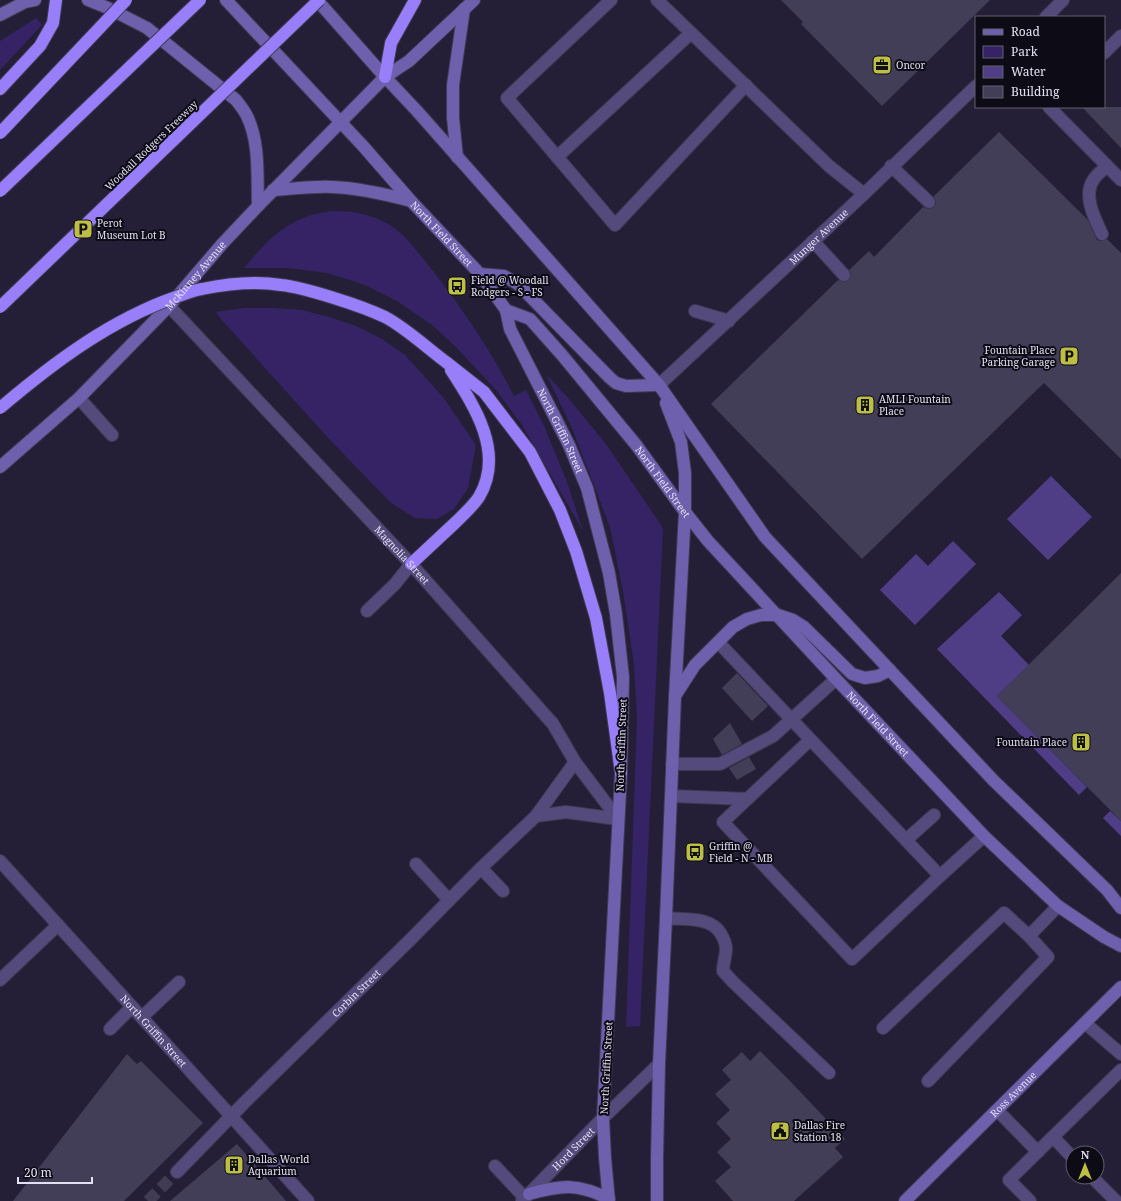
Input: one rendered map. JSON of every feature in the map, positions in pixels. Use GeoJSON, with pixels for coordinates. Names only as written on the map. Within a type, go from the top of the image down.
{"type":"FeatureCollection","features":[{"type":"Feature","properties":{"kind":"highway"},"geometry":{"type":"LineString","coordinates":[[0,89],[40,46],[53,23],[56,0]]}},
{"type":"Feature","properties":{"kind":"highway"},"geometry":{"type":"LineString","coordinates":[[0,133],[126,0]]}},
{"type":"Feature","properties":{"kind":"highway"},"geometry":{"type":"LineString","coordinates":[[0,191],[200,0]]}},
{"type":"Feature","properties":{"kind":"highway","name":"Woodall Rodgers Freeway"},"geometry":{"type":"LineString","coordinates":[[0,307],[318,0]]}},
{"type":"Feature","properties":{"kind":"highway"},"geometry":{"type":"LineString","coordinates":[[385,78],[391,43],[415,0]]}},
{"type":"Feature","properties":{"kind":"highway"},"geometry":{"type":"LineString","coordinates":[[0,408],[31,381],[79,347],[126,318],[161,303],[202,289],[245,283],[280,284],[351,303],[385,318],[415,338],[484,392],[530,452],[560,510],[576,552],[596,618],[610,693],[620,773]]}},
{"type":"Feature","properties":{"kind":"highway"},"geometry":{"type":"LineString","coordinates":[[411,564],[463,515],[478,498],[488,478],[490,456],[483,428],[472,403],[446,362]]}},
{"type":"Feature","properties":{"kind":"main road"},"geometry":{"type":"LineString","coordinates":[[0,15],[25,2],[35,0]]}},
{"type":"Feature","properties":{"kind":"main road"},"geometry":{"type":"LineString","coordinates":[[88,0],[108,8],[147,28],[236,100],[246,115],[254,136],[258,206]]}},
{"type":"Feature","properties":{"kind":"main road","name":"North Field Street"},"geometry":{"type":"LineString","coordinates":[[226,0],[363,146],[411,201],[480,274],[506,310],[530,319],[558,350],[637,446],[708,541],[984,836],[1058,906],[1104,937],[1121,946]]}},
{"type":"Feature","properties":{"kind":"main road"},"geometry":{"type":"LineString","coordinates":[[318,0],[385,78],[417,111],[659,385],[765,537],[992,780],[1107,890],[1121,908]]}},
{"type":"Feature","properties":{"kind":"main road"},"geometry":{"type":"LineString","coordinates":[[385,78],[409,61],[474,0]]}},
{"type":"Feature","properties":{"kind":"main road"},"geometry":{"type":"LineString","coordinates":[[457,157],[453,118],[453,85],[464,9]]}},
{"type":"Feature","properties":{"kind":"main road","name":"McKinney Avenue"},"geometry":{"type":"LineString","coordinates":[[0,467],[79,398],[168,306],[223,243],[273,190],[385,78]]}},
{"type":"Feature","properties":{"kind":"main road"},"geometry":{"type":"LineString","coordinates":[[273,190],[330,186],[386,194],[411,201]]}},
{"type":"Feature","properties":{"kind":"main road"},"geometry":{"type":"LineString","coordinates":[[480,274],[504,276],[518,284],[596,365],[616,382],[626,386],[659,385]]}},
{"type":"Feature","properties":{"kind":"main road","name":"North Griffin Street"},"geometry":{"type":"LineString","coordinates":[[506,310],[510,329],[569,445],[587,488],[607,566],[616,614],[623,677],[618,819],[603,1118],[609,1200]]}},
{"type":"Feature","properties":{"kind":"main road"},"geometry":{"type":"LineString","coordinates":[[657,1201],[656,1158],[659,1064],[675,697],[685,512],[685,473],[681,442],[659,385]]}},
{"type":"Feature","properties":{"kind":"main road"},"geometry":{"type":"LineString","coordinates":[[675,697],[695,665],[733,627],[747,619],[762,615],[778,615],[793,620],[804,626],[852,674],[865,678],[878,676],[890,670]]}},
{"type":"Feature","properties":{"kind":"main road","name":"Ross Avenue"},"geometry":{"type":"LineString","coordinates":[[905,1201],[1121,987]]}},
{"type":"Feature","properties":{"kind":"main road"},"geometry":{"type":"LineString","coordinates":[[525,1198],[555,1187],[575,1187],[594,1191],[609,1200]]}},
{"type":"Feature","properties":{"kind":"street"},"geometry":{"type":"LineString","coordinates":[[611,0],[507,98],[615,226],[746,85]]}},
{"type":"Feature","properties":{"kind":"street"},"geometry":{"type":"LineString","coordinates":[[657,0],[829,166],[864,194]]}},
{"type":"Feature","properties":{"kind":"street"},"geometry":{"type":"LineString","coordinates":[[1047,16],[1063,0]]}},
{"type":"Feature","properties":{"kind":"street"},"geometry":{"type":"LineString","coordinates":[[557,157],[691,33]]}},
{"type":"Feature","properties":{"kind":"street"},"geometry":{"type":"LineString","coordinates":[[1105,52],[1121,36]]}},
{"type":"Feature","properties":{"kind":"street","name":"Munger Avenue"},"geometry":{"type":"LineString","coordinates":[[659,385],[864,194],[891,166],[975,87]]}},
{"type":"Feature","properties":{"kind":"street"},"geometry":{"type":"LineString","coordinates":[[1050,108],[1121,180]]}},
{"type":"Feature","properties":{"kind":"street"},"geometry":{"type":"LineString","coordinates":[[891,166],[929,202]]}},
{"type":"Feature","properties":{"kind":"street"},"geometry":{"type":"LineString","coordinates":[[1102,234],[1091,208],[1090,194],[1093,180],[1107,166]]}},
{"type":"Feature","properties":{"kind":"street"},"geometry":{"type":"LineString","coordinates":[[813,242],[844,275]]}},
{"type":"Feature","properties":{"kind":"street","name":"Magnolia Street"},"geometry":{"type":"LineString","coordinates":[[168,306],[411,564],[553,724],[575,762],[618,819]]}},
{"type":"Feature","properties":{"kind":"street"},"geometry":{"type":"LineString","coordinates":[[695,311],[729,321]]}},
{"type":"Feature","properties":{"kind":"street"},"geometry":{"type":"LineString","coordinates":[[79,398],[112,435]]}},
{"type":"Feature","properties":{"kind":"street"},"geometry":{"type":"LineString","coordinates":[[367,611],[395,584],[411,564]]}},
{"type":"Feature","properties":{"kind":"street"},"geometry":{"type":"LineString","coordinates":[[718,642],[940,876]]}},
{"type":"Feature","properties":{"kind":"street"},"geometry":{"type":"LineString","coordinates":[[672,764],[720,764],[773,736],[836,679]]}},
{"type":"Feature","properties":{"kind":"street"},"geometry":{"type":"LineString","coordinates":[[810,740],[723,822],[852,959],[984,836]]}},
{"type":"Feature","properties":{"kind":"street","name":"Corbin Street"},"geometry":{"type":"LineString","coordinates":[[177,1172],[231,1116],[481,868],[536,816],[575,762]]}},
{"type":"Feature","properties":{"kind":"street"},"geometry":{"type":"LineString","coordinates":[[671,796],[747,799]]}},
{"type":"Feature","properties":{"kind":"street"},"geometry":{"type":"LineString","coordinates":[[536,816],[566,812],[618,819]]}},
{"type":"Feature","properties":{"kind":"street"},"geometry":{"type":"LineString","coordinates":[[906,840],[934,815]]}},
{"type":"Feature","properties":{"kind":"street","name":"North Griffin Street"},"geometry":{"type":"LineString","coordinates":[[0,861],[308,1201]]}},
{"type":"Feature","properties":{"kind":"street"},"geometry":{"type":"LineString","coordinates":[[416,864],[449,900]]}},
{"type":"Feature","properties":{"kind":"street"},"geometry":{"type":"LineString","coordinates":[[481,868],[503,891]]}},
{"type":"Feature","properties":{"kind":"street"},"geometry":{"type":"LineString","coordinates":[[1029,936],[1058,906]]}},
{"type":"Feature","properties":{"kind":"street"},"geometry":{"type":"LineString","coordinates":[[883,1028],[1004,913],[1029,936],[1048,957],[928,1081]]}},
{"type":"Feature","properties":{"kind":"street"},"geometry":{"type":"LineString","coordinates":[[666,918],[703,921],[712,925],[719,931],[724,939],[726,948],[723,961],[723,971],[829,1073]]}},
{"type":"Feature","properties":{"kind":"street"},"geometry":{"type":"LineString","coordinates":[[0,980],[58,925]]}},
{"type":"Feature","properties":{"kind":"street"},"geometry":{"type":"LineString","coordinates":[[142,1017],[179,982]]}},
{"type":"Feature","properties":{"kind":"street"},"geometry":{"type":"LineString","coordinates":[[110,1029],[132,1007]]}},
{"type":"Feature","properties":{"kind":"street"},"geometry":{"type":"LineString","coordinates":[[1085,1023],[1121,1054]]}},
{"type":"Feature","properties":{"kind":"street","name":"Hord Street"},"geometry":{"type":"LineString","coordinates":[[525,1198],[603,1118],[659,1064]]}},
{"type":"Feature","properties":{"kind":"street"},"geometry":{"type":"LineString","coordinates":[[1030,1201],[1010,1180],[1121,1070]]}},
{"type":"Feature","properties":{"kind":"street"},"geometry":{"type":"LineString","coordinates":[[997,1110],[1038,1152]]}},
{"type":"Feature","properties":{"kind":"street"},"geometry":{"type":"LineString","coordinates":[[1053,1137],[1065,1150]]}},
{"type":"Feature","properties":{"kind":"street"},"geometry":{"type":"LineString","coordinates":[[495,1166],[525,1198]]}},
{"type":"Feature","properties":{"kind":"street"},"geometry":{"type":"LineString","coordinates":[[1100,1185],[1116,1201]]}},
{"type":"Feature","properties":{"kind":"green space"},"geometry":{"type":"Polygon","coordinates":[[[36,18],[42,25],[0,70],[0,41],[36,18]]]}},
{"type":"Feature","properties":{"kind":"green space"},"geometry":{"type":"Polygon","coordinates":[[[333,211],[358,213],[374,217],[390,225],[402,234],[456,301],[496,363],[514,396],[526,390],[544,426],[567,482],[583,531],[522,425],[496,390],[455,346],[432,325],[397,301],[365,285],[327,273],[288,268],[244,268],[263,246],[282,229],[305,218],[333,211]]]}},
{"type":"Feature","properties":{"kind":"green space"},"geometry":{"type":"Polygon","coordinates":[[[244,308],[302,310],[329,317],[356,326],[382,339],[405,355],[443,397],[476,445],[468,488],[454,509],[437,519],[415,518],[391,503],[330,440],[216,312],[244,308]]]}},
{"type":"Feature","properties":{"kind":"green space"},"geometry":{"type":"Polygon","coordinates":[[[546,374],[606,444],[663,528],[640,1026],[626,1027],[637,718],[634,664],[623,591],[610,527],[572,428],[546,374]]]}},
{"type":"Feature","properties":{"kind":"water"},"geometry":{"type":"Polygon","coordinates":[[[1051,476],[1092,517],[1048,560],[1007,519],[1051,476]]]}},
{"type":"Feature","properties":{"kind":"water"},"geometry":{"type":"Polygon","coordinates":[[[953,541],[976,564],[915,625],[880,590],[916,554],[928,566],[953,541]]]}},
{"type":"Feature","properties":{"kind":"water"},"geometry":{"type":"Polygon","coordinates":[[[999,592],[1022,615],[1001,636],[1029,665],[997,696],[1087,787],[1079,795],[937,649],[999,592]]]}},
{"type":"Feature","properties":{"kind":"water"},"geometry":{"type":"Polygon","coordinates":[[[1110,811],[1121,821],[1121,836],[1103,818],[1110,811]]]}},
{"type":"Feature","properties":{"kind":"building","name":"Oncor"},"geometry":{"type":"Polygon","coordinates":[[[781,0],[990,0],[882,106],[801,24],[803,22],[781,0]]]}},
{"type":"Feature","properties":{"kind":"building"},"geometry":{"type":"Polygon","coordinates":[[[1121,107],[1121,148],[1083,108],[1121,107]]]}},
{"type":"Feature","properties":{"kind":"building"},"geometry":{"type":"Polygon","coordinates":[[[999,132],[1088,220],[1097,240],[1102,241],[1107,239],[1121,253],[1121,459],[1044,383],[862,559],[711,404],[838,280],[845,282],[849,280],[851,274],[849,270],[869,251],[874,257],[923,207],[928,209],[934,207],[936,203],[934,196],[999,132]]]}},
{"type":"Feature","properties":{"kind":"building","name":"Fountain Place"},"geometry":{"type":"Polygon","coordinates":[[[1121,573],[1121,821],[997,696],[1121,573]]]}},
{"type":"Feature","properties":{"kind":"building"},"geometry":{"type":"Polygon","coordinates":[[[737,673],[768,706],[752,721],[722,688],[737,673]]]}},
{"type":"Feature","properties":{"kind":"building"},"geometry":{"type":"Polygon","coordinates":[[[730,723],[742,744],[722,755],[713,739],[730,723]]]}},
{"type":"Feature","properties":{"kind":"building"},"geometry":{"type":"Polygon","coordinates":[[[749,757],[756,769],[737,780],[729,768],[749,757]]]}},
{"type":"Feature","properties":{"kind":"building","name":"Dallas Fire Station 18"},"geometry":{"type":"Polygon","coordinates":[[[760,1051],[845,1139],[835,1148],[843,1157],[794,1201],[733,1201],[715,1181],[731,1167],[717,1152],[731,1139],[716,1123],[730,1110],[715,1094],[731,1080],[722,1070],[742,1052],[750,1061],[760,1051]]]}},
{"type":"Feature","properties":{"kind":"building"},"geometry":{"type":"Polygon","coordinates":[[[127,1054],[137,1064],[141,1061],[203,1123],[124,1201],[13,1201],[127,1054]]]}},
{"type":"Feature","properties":{"kind":"building","name":"Dallas World Aquarium"},"geometry":{"type":"Polygon","coordinates":[[[237,1144],[286,1201],[170,1201],[237,1144]]]}},
{"type":"Feature","properties":{"kind":"tunnel"},"geometry":{"type":"LineString","coordinates":[[148,1201],[177,1172]]}},
{"type":"Feature","properties":{"kind":"place","name":"Oncor"},"geometry":{"type":"Point","coordinates":[882,65]}},
{"type":"Feature","properties":{"kind":"place","name":"Perot Museum Lot B"},"geometry":{"type":"Point","coordinates":[83,229]}},
{"type":"Feature","properties":{"kind":"place","name":"Field @ Woodall Rodgers - S - FS"},"geometry":{"type":"Point","coordinates":[457,286]}},
{"type":"Feature","properties":{"kind":"place","name":"Fountain Place Parking Garage"},"geometry":{"type":"Point","coordinates":[1069,356]}},
{"type":"Feature","properties":{"kind":"place","name":"AMLI Fountain Place"},"geometry":{"type":"Point","coordinates":[865,405]}},
{"type":"Feature","properties":{"kind":"place","name":"Fountain Place"},"geometry":{"type":"Point","coordinates":[1081,742]}},
{"type":"Feature","properties":{"kind":"place","name":"Griffin @ Field - N - MB"},"geometry":{"type":"Point","coordinates":[695,852]}},
{"type":"Feature","properties":{"kind":"place","name":"Dallas Fire Station 18"},"geometry":{"type":"Point","coordinates":[780,1131]}},
{"type":"Feature","properties":{"kind":"place","name":"Dallas World Aquarium"},"geometry":{"type":"Point","coordinates":[234,1165]}}]}
